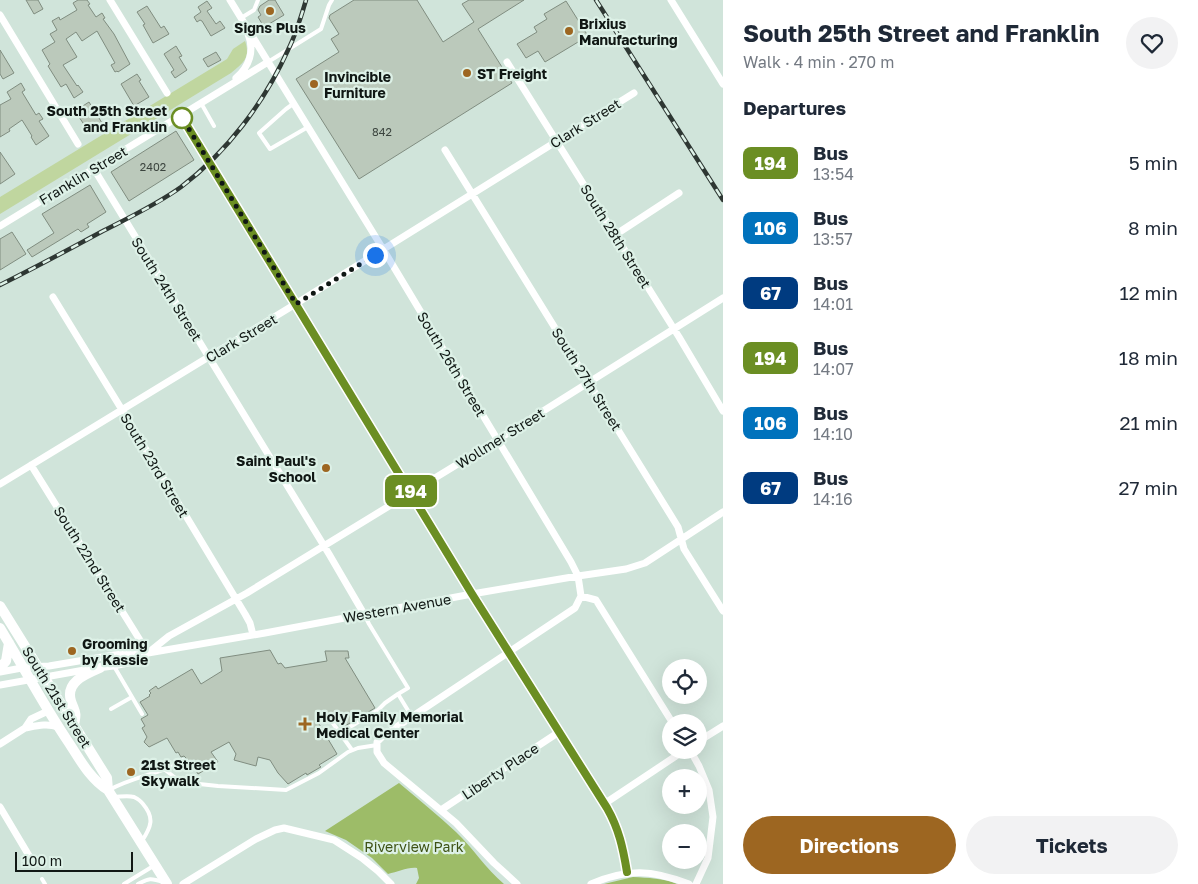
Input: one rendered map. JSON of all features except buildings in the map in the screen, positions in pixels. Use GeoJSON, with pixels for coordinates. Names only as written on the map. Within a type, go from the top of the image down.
{"type":"FeatureCollection","features":[{"type":"Feature","properties":{"kind":"main road","name":"South 21st Street"},"geometry":{"type":"LineString","coordinates":[[0,606],[107,778],[111,793],[167,884]]}},
{"type":"Feature","properties":{"kind":"main road","name":"South 21st Street"},"geometry":{"type":"LineString","coordinates":[[0,628],[58,727],[99,784],[111,793]]}},
{"type":"Feature","properties":{"kind":"main road"},"geometry":{"type":"LineString","coordinates":[[0,668],[6,661],[9,643]]}},
{"type":"Feature","properties":{"kind":"main road"},"geometry":{"type":"LineString","coordinates":[[48,711],[56,711],[71,720],[76,714],[70,698],[71,687],[79,678],[100,668]]}},
{"type":"Feature","properties":{"kind":"street"},"geometry":{"type":"LineString","coordinates":[[110,0],[167,93]]}},
{"type":"Feature","properties":{"kind":"street","name":"South 26th Street"},"geometry":{"type":"LineString","coordinates":[[230,0],[383,250],[578,576],[581,596]]}},
{"type":"Feature","properties":{"kind":"street"},"geometry":{"type":"LineString","coordinates":[[671,0],[723,84]]}},
{"type":"Feature","properties":{"kind":"street"},"geometry":{"type":"LineString","coordinates":[[0,15],[78,144]]}},
{"type":"Feature","properties":{"kind":"street"},"geometry":{"type":"LineString","coordinates":[[225,88],[246,68],[252,51],[250,39],[241,18]]}},
{"type":"Feature","properties":{"kind":"street","name":"Franklin Street"},"geometry":{"type":"LineString","coordinates":[[0,226],[268,62]]}},
{"type":"Feature","properties":{"kind":"street","name":"South 28th Street"},"geometry":{"type":"LineString","coordinates":[[508,62],[723,411]]}},
{"type":"Feature","properties":{"kind":"street","name":"Clark Street"},"geometry":{"type":"LineString","coordinates":[[0,484],[296,304],[634,93]]}},
{"type":"Feature","properties":{"kind":"street"},"geometry":{"type":"LineString","coordinates":[[181,116],[472,594],[604,804],[622,841],[627,872]]}},
{"type":"Feature","properties":{"kind":"street","name":"South 27th Street"},"geometry":{"type":"LineString","coordinates":[[445,150],[678,527],[684,549],[723,611]]}},
{"type":"Feature","properties":{"kind":"street","name":"South 24th Street"},"geometry":{"type":"LineString","coordinates":[[94,168],[364,614]]}},
{"type":"Feature","properties":{"kind":"street"},"geometry":{"type":"LineString","coordinates":[[615,235],[679,193]]}},
{"type":"Feature","properties":{"kind":"street","name":"South 23rd Street"},"geometry":{"type":"LineString","coordinates":[[53,297],[249,620],[253,635]]}},
{"type":"Feature","properties":{"kind":"street","name":"Wollmer Street"},"geometry":{"type":"LineString","coordinates":[[148,654],[169,636],[236,599],[324,546],[723,298]]}},
{"type":"Feature","properties":{"kind":"street","name":"South 22nd Street"},"geometry":{"type":"LineString","coordinates":[[31,465],[148,654]]}},
{"type":"Feature","properties":{"kind":"street","name":"Western Avenue"},"geometry":{"type":"LineString","coordinates":[[0,672],[53,666],[137,652],[148,654],[472,594],[626,569],[645,562],[723,512]]}},
{"type":"Feature","properties":{"kind":"street"},"geometry":{"type":"LineString","coordinates":[[518,884],[494,863],[456,823],[384,763],[377,752],[380,738],[576,608],[581,596],[596,600],[667,714]]}},
{"type":"Feature","properties":{"kind":"street","name":"Western Avenue"},"geometry":{"type":"LineString","coordinates":[[0,685],[136,662],[148,654]]}},
{"type":"Feature","properties":{"kind":"street"},"geometry":{"type":"LineString","coordinates":[[25,728],[31,719],[48,711]]}},
{"type":"Feature","properties":{"kind":"street"},"geometry":{"type":"LineString","coordinates":[[0,744],[25,728],[46,724],[58,727]]}},
{"type":"Feature","properties":{"kind":"street"},"geometry":{"type":"LineString","coordinates":[[707,736],[723,726]]}},
{"type":"Feature","properties":{"kind":"street","name":"Liberty Place"},"geometry":{"type":"LineString","coordinates":[[441,810],[559,732]]}},
{"type":"Feature","properties":{"kind":"street"},"geometry":{"type":"LineString","coordinates":[[604,804],[672,759]]}},
{"type":"Feature","properties":{"kind":"street"},"geometry":{"type":"LineString","coordinates":[[695,759],[709,790],[713,817],[708,858],[696,884]]}},
{"type":"Feature","properties":{"kind":"street"},"geometry":{"type":"LineString","coordinates":[[0,807],[31,859]]}},
{"type":"Feature","properties":{"kind":"street"},"geometry":{"type":"LineString","coordinates":[[183,884],[256,839],[284,828],[334,840],[362,858],[391,884]]}},
{"type":"Feature","properties":{"kind":"street"},"geometry":{"type":"LineString","coordinates":[[591,884],[627,872],[663,875],[689,884]]}},
{"type":"Feature","properties":{"kind":"lane"},"geometry":{"type":"LineString","coordinates":[[241,18],[254,10],[258,0]]}},
{"type":"Feature","properties":{"kind":"lane"},"geometry":{"type":"LineString","coordinates":[[268,62],[321,29],[332,0]]}},
{"type":"Feature","properties":{"kind":"lane"},"geometry":{"type":"LineString","coordinates":[[201,103],[214,126]]}},
{"type":"Feature","properties":{"kind":"lane"},"geometry":{"type":"LineString","coordinates":[[293,104],[259,132],[270,149],[308,127]]}},
{"type":"Feature","properties":{"kind":"lane"},"geometry":{"type":"LineString","coordinates":[[340,733],[378,710],[385,703],[408,688],[364,614]]}},
{"type":"Feature","properties":{"kind":"lane"},"geometry":{"type":"LineString","coordinates":[[108,656],[142,714]]}},
{"type":"Feature","properties":{"kind":"lane"},"geometry":{"type":"LineString","coordinates":[[398,694],[412,717]]}},
{"type":"Feature","properties":{"kind":"lane"},"geometry":{"type":"LineString","coordinates":[[111,709],[132,697]]}},
{"type":"Feature","properties":{"kind":"lane"},"geometry":{"type":"LineString","coordinates":[[332,722],[352,750]]}},
{"type":"Feature","properties":{"kind":"lane"},"geometry":{"type":"LineString","coordinates":[[164,769],[178,780],[190,783],[286,790],[318,773],[352,750],[377,745]]}},
{"type":"Feature","properties":{"kind":"lane"},"geometry":{"type":"LineString","coordinates":[[111,793],[119,784],[164,769],[183,760]]}},
{"type":"Feature","properties":{"kind":"lane"},"geometry":{"type":"LineString","coordinates":[[111,793],[136,798],[147,808],[151,824],[141,843]]}},
{"type":"Feature","properties":{"kind":"lane"},"geometry":{"type":"LineString","coordinates":[[124,884],[155,865]]}},
{"type":"Feature","properties":{"kind":"lane"},"geometry":{"type":"LineString","coordinates":[[42,879],[45,884]]}},
{"type":"Feature","properties":{"kind":"lane"},"geometry":{"type":"LineString","coordinates":[[138,884],[146,879],[167,884]]}},
{"type":"Feature","properties":{"kind":"green space"},"geometry":{"type":"Polygon","coordinates":[[[245,41],[247,52],[245,60],[231,73],[0,214],[0,197],[227,59],[233,49],[245,41]]]}},
{"type":"Feature","properties":{"kind":"green space","name":"Riverview Park"},"geometry":{"type":"Polygon","coordinates":[[[399,783],[456,832],[504,884],[416,884],[419,878],[417,868],[388,874],[372,858],[346,840],[325,831],[399,783]]]}},
{"type":"Feature","properties":{"kind":"green space"},"geometry":{"type":"Polygon","coordinates":[[[633,877],[661,879],[677,884],[604,884],[633,877]]]}},
{"type":"Feature","properties":{"kind":"railway"},"geometry":{"type":"LineString","coordinates":[[0,285],[152,205],[171,194],[198,173],[229,142],[268,89],[291,44],[306,0]]}},
{"type":"Feature","properties":{"kind":"railway"},"geometry":{"type":"LineString","coordinates":[[596,0],[723,200]]}},
{"type":"Feature","properties":{"kind":"bus line","name":"194"},"geometry":{"type":"LineString","coordinates":[[181,116],[472,594],[607,808],[622,841],[627,872]]}},
{"type":"Feature","properties":{"kind":"place","name":"Signs Plus"},"geometry":{"type":"Point","coordinates":[270,11]}},
{"type":"Feature","properties":{"kind":"place","name":"Brixius Manufacturing"},"geometry":{"type":"Point","coordinates":[569,31]}},
{"type":"Feature","properties":{"kind":"place","name":"ST Freight"},"geometry":{"type":"Point","coordinates":[467,73]}},
{"type":"Feature","properties":{"kind":"place","name":"Invincible Furniture"},"geometry":{"type":"Point","coordinates":[314,84]}},
{"type":"Feature","properties":{"kind":"place","name":"South 25th Street and Franklin"},"geometry":{"type":"Point","coordinates":[182,118]}},
{"type":"Feature","properties":{"kind":"place","name":"Saint Paul's School"},"geometry":{"type":"Point","coordinates":[326,468]}},
{"type":"Feature","properties":{"kind":"place","name":"Grooming by Kassie"},"geometry":{"type":"Point","coordinates":[72,651]}},
{"type":"Feature","properties":{"kind":"place","name":"Holy Family Memorial Medical Center"},"geometry":{"type":"Point","coordinates":[305,724]}},
{"type":"Feature","properties":{"kind":"place","name":"21st Street Skywalk"},"geometry":{"type":"Point","coordinates":[131,772]}},
{"type":"Feature","properties":{"kind":"route"},"geometry":{"type":"LineString","coordinates":[[182,118],[181,116],[296,304],[375,255]]}}]}
